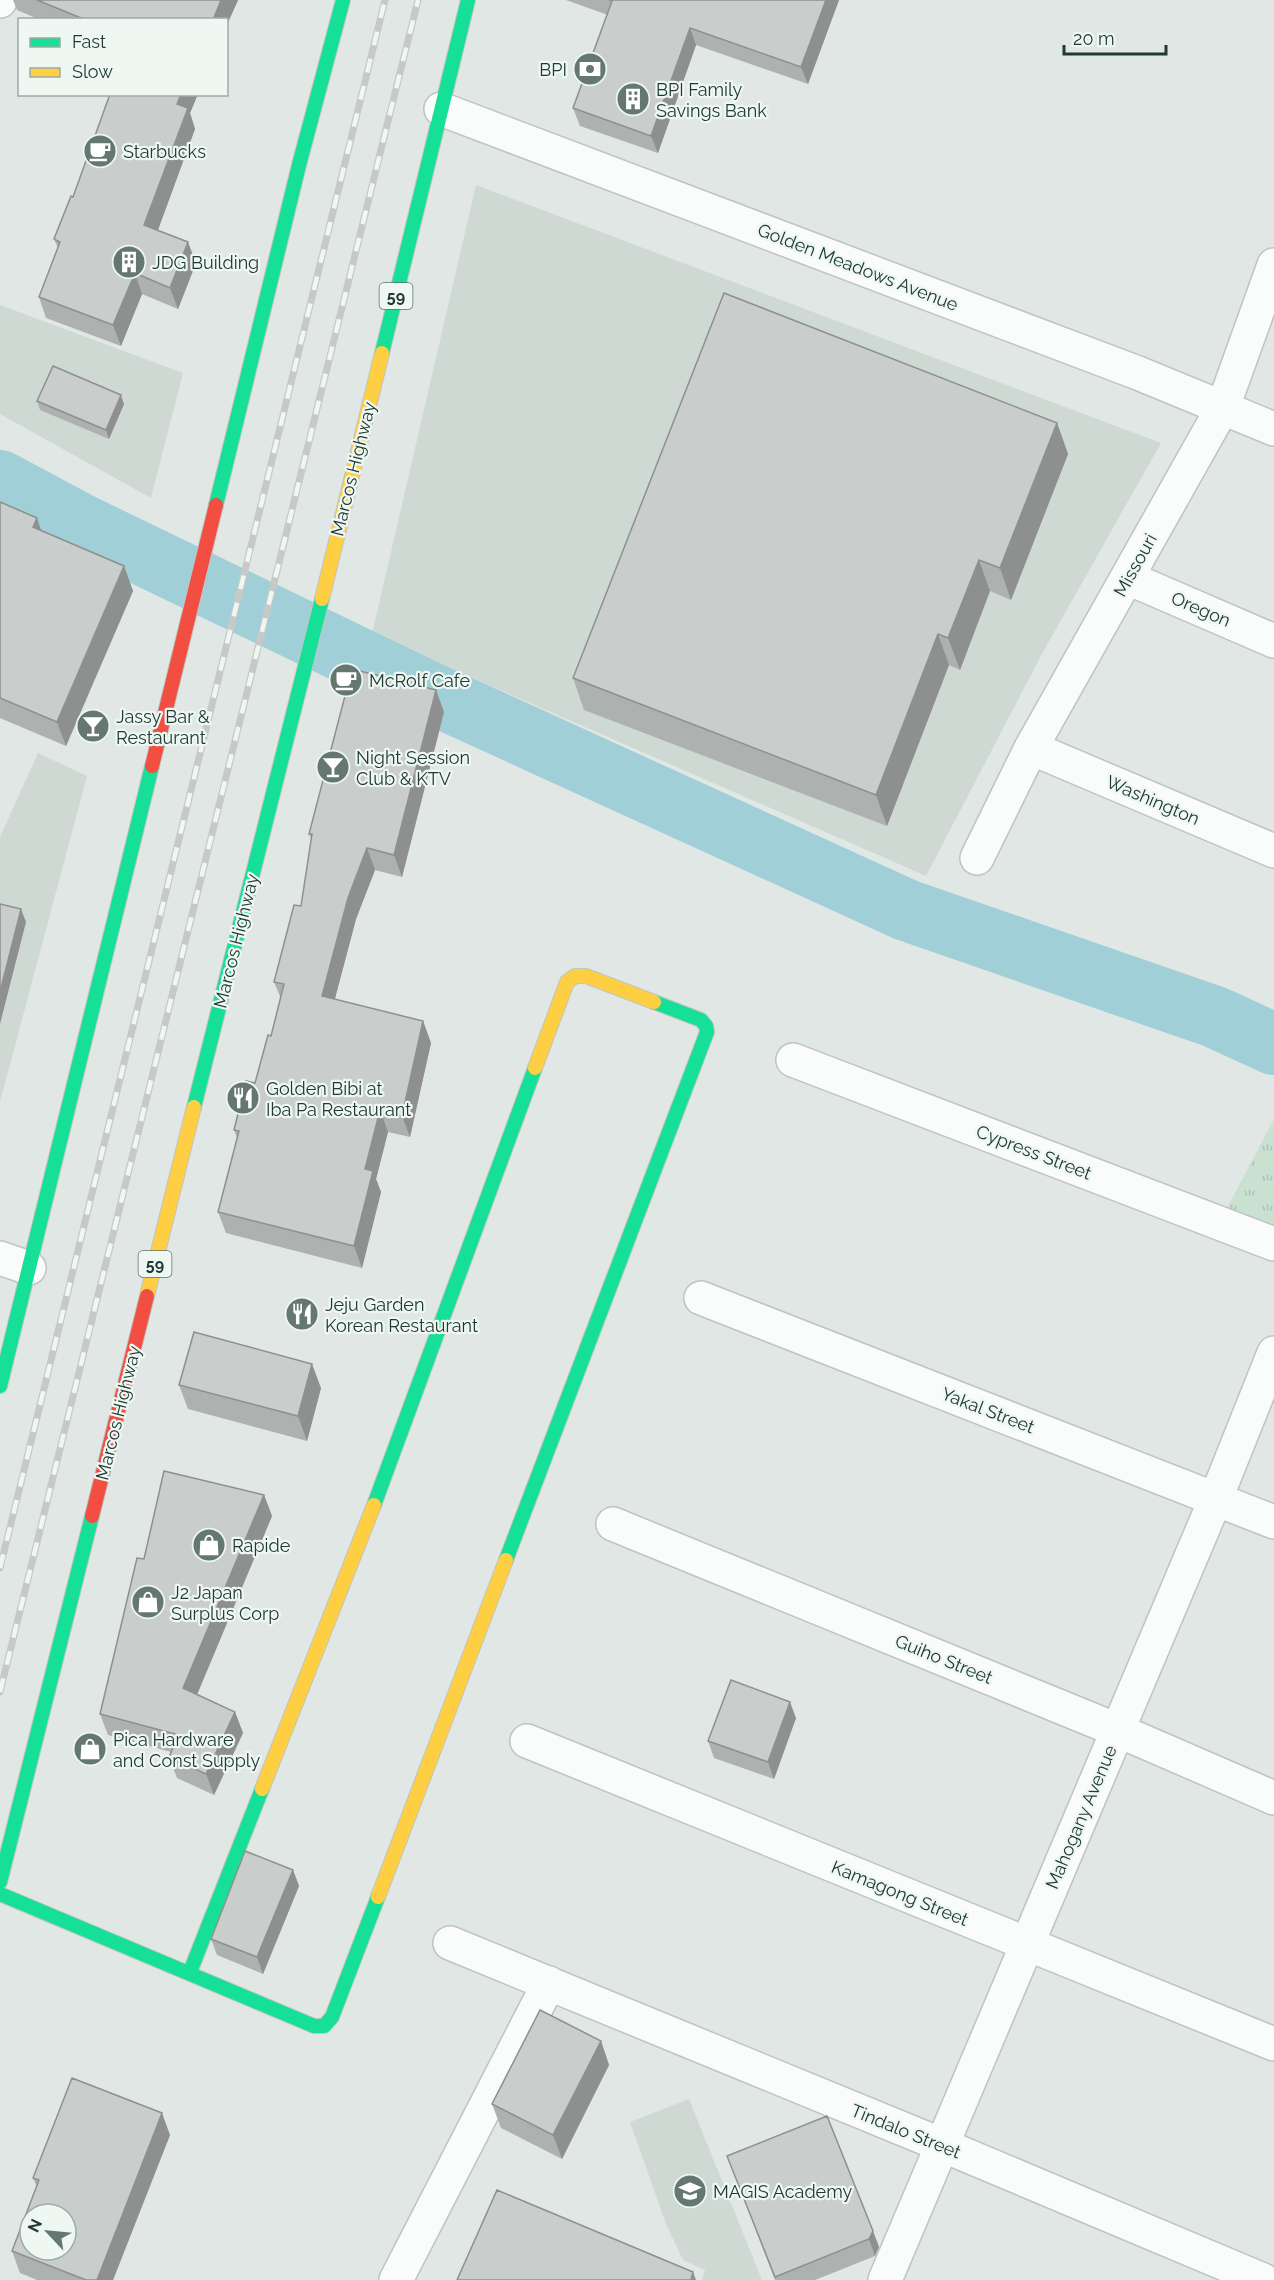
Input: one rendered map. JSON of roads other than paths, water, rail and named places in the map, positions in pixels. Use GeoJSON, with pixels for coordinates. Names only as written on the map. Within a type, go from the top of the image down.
{"type":"FeatureCollection","features":[{"type":"Feature","properties":{"kind":"main road"},"geometry":{"type":"LineString","coordinates":[[0,1386],[14,1263],[193,599],[299,165],[343,0]]}},
{"type":"Feature","properties":{"kind":"main road","name":"Marcos Highway"},"geometry":{"type":"LineString","coordinates":[[0,1882],[323,592],[468,0]]}},
{"type":"Feature","properties":{"kind":"main road"},"geometry":{"type":"LineString","coordinates":[[0,1894],[314,2026],[324,2026],[332,2017],[707,1032],[701,1020],[586,976],[575,976],[567,982],[393,1456],[190,1972]]}},
{"type":"Feature","properties":{"kind":"street","name":"Golden Meadows Avenue"},"geometry":{"type":"LineString","coordinates":[[441,109],[1223,406],[1274,429]]}},
{"type":"Feature","properties":{"kind":"street","name":"Missouri"},"geometry":{"type":"LineString","coordinates":[[977,858],[1031,748],[1223,406],[1274,265]]}},
{"type":"Feature","properties":{"kind":"street","name":"Oregon"},"geometry":{"type":"LineString","coordinates":[[1128,578],[1274,640]]}},
{"type":"Feature","properties":{"kind":"street","name":"Washington"},"geometry":{"type":"LineString","coordinates":[[1031,748],[1274,851]]}},
{"type":"Feature","properties":{"kind":"street","name":"Cypress Street"},"geometry":{"type":"LineString","coordinates":[[793,1060],[1274,1244]]}},
{"type":"Feature","properties":{"kind":"street","name":"Yakal Street"},"geometry":{"type":"LineString","coordinates":[[700,1298],[1274,1522]]}},
{"type":"Feature","properties":{"kind":"street","name":"Mahogany Avenue"},"geometry":{"type":"LineString","coordinates":[[885,2280],[1274,1353]]}},
{"type":"Feature","properties":{"kind":"street","name":"Guiho Street"},"geometry":{"type":"LineString","coordinates":[[613,1524],[1117,1730],[1274,1798]]}},
{"type":"Feature","properties":{"kind":"street","name":"Kamagong Street"},"geometry":{"type":"LineString","coordinates":[[527,1742],[1274,2044]]}},
{"type":"Feature","properties":{"kind":"street","name":"Tindalo Street"},"geometry":{"type":"LineString","coordinates":[[450,1943],[1263,2280]]}},
{"type":"Feature","properties":{"kind":"street"},"geometry":{"type":"LineString","coordinates":[[396,2280],[549,1983]]}},
{"type":"Feature","properties":{"kind":"waterway"},"geometry":{"type":"LineString","coordinates":[[0,481],[84,526],[424,690],[906,910],[1215,1017],[1274,1044]]}},
{"type":"Feature","properties":{"kind":"railway"},"geometry":{"type":"LineString","coordinates":[[0,1568],[385,0]]}},
{"type":"Feature","properties":{"kind":"railway"},"geometry":{"type":"LineString","coordinates":[[0,1692],[418,0]]}},
{"type":"Feature","properties":{"kind":"place","name":"BPI"},"geometry":{"type":"Point","coordinates":[590,69]}},
{"type":"Feature","properties":{"kind":"place","name":"BPI Family Savings Bank"},"geometry":{"type":"Point","coordinates":[633,99]}},
{"type":"Feature","properties":{"kind":"place","name":"Starbucks"},"geometry":{"type":"Point","coordinates":[100,151]}},
{"type":"Feature","properties":{"kind":"place","name":"JDG Building"},"geometry":{"type":"Point","coordinates":[129,262]}},
{"type":"Feature","properties":{"kind":"place","name":"McRolf Cafe"},"geometry":{"type":"Point","coordinates":[346,680]}},
{"type":"Feature","properties":{"kind":"place","name":"Jassy Bar & Restaurant"},"geometry":{"type":"Point","coordinates":[93,726]}},
{"type":"Feature","properties":{"kind":"place","name":"Night Session Club & KTV"},"geometry":{"type":"Point","coordinates":[333,767]}},
{"type":"Feature","properties":{"kind":"place","name":"Golden Bibi at Iba Pa Restaurant"},"geometry":{"type":"Point","coordinates":[243,1098]}},
{"type":"Feature","properties":{"kind":"place","name":"Jeju Garden Korean Restaurant"},"geometry":{"type":"Point","coordinates":[302,1314]}},
{"type":"Feature","properties":{"kind":"place","name":"Rapide"},"geometry":{"type":"Point","coordinates":[209,1545]}},
{"type":"Feature","properties":{"kind":"place","name":"J2 Japan Surplus Corp"},"geometry":{"type":"Point","coordinates":[148,1602]}},
{"type":"Feature","properties":{"kind":"place","name":"Pica Hardware and Const Supply"},"geometry":{"type":"Point","coordinates":[90,1749]}},
{"type":"Feature","properties":{"kind":"place","name":"MAGIS Academy"},"geometry":{"type":"Point","coordinates":[690,2191]}}]}
